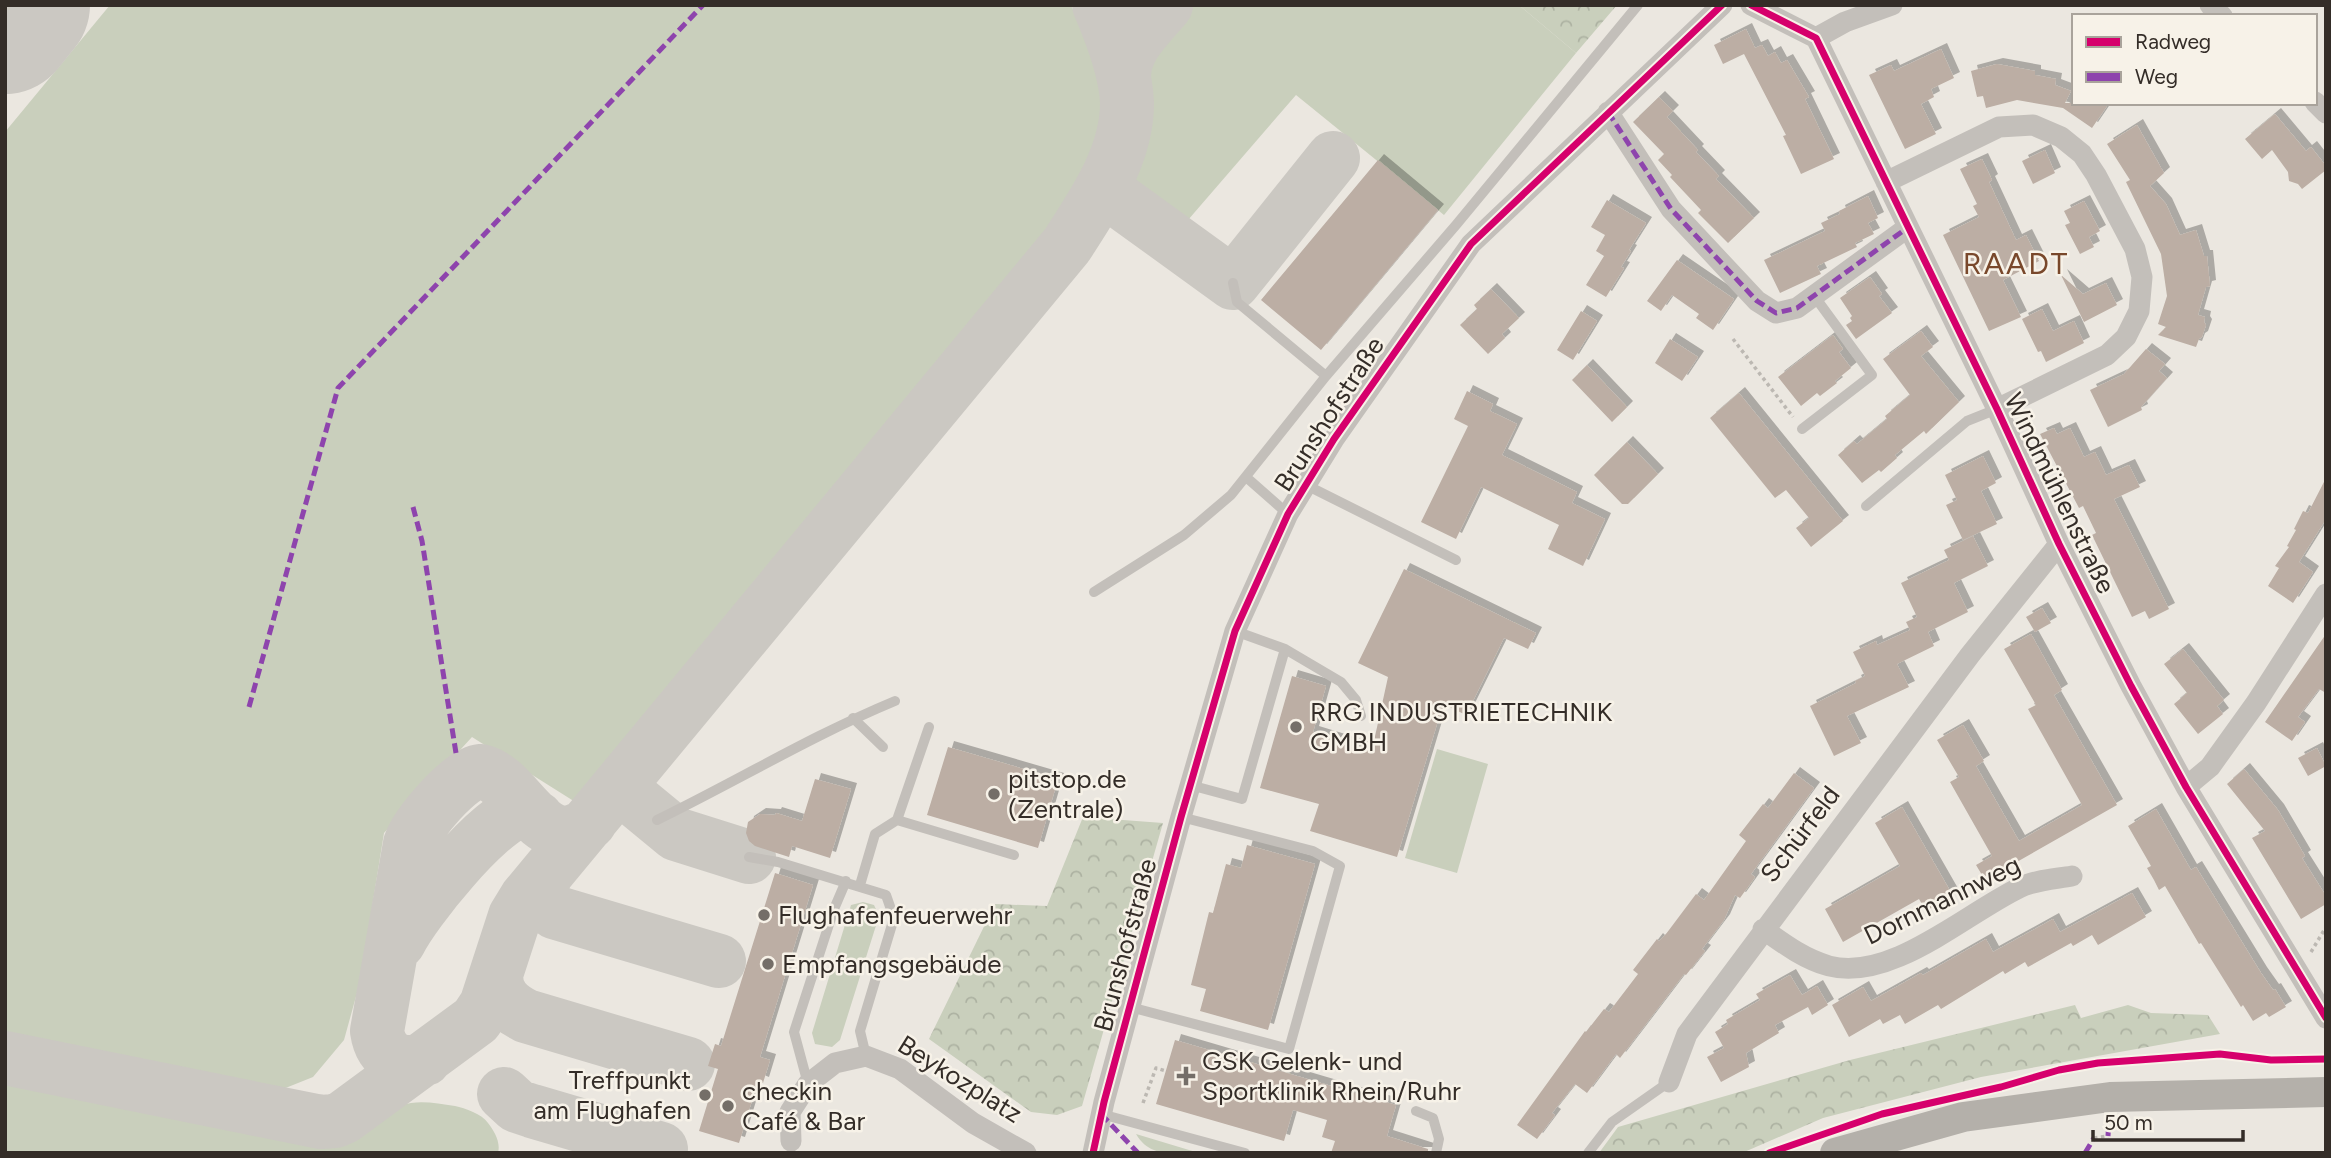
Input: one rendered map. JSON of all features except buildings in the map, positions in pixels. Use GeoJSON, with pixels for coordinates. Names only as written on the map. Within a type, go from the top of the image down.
{"type":"FeatureCollection","features":[{"type":"Feature","properties":{"kind":"main road"},"geometry":{"type":"LineString","coordinates":[[1835,1153],[1963,1117],[2110,1097],[2326,1092]]}},
{"type":"Feature","properties":{"kind":"street","name":"Brunshofstraße"},"geometry":{"type":"LineString","coordinates":[[1093,1153],[1101,1114],[1181,817],[1235,631],[1288,514],[1334,439],[1472,244],[1722,5]]}},
{"type":"Feature","properties":{"kind":"street"},"geometry":{"type":"LineString","coordinates":[[1751,5],[1816,37],[1848,13],[1892,5]]}},
{"type":"Feature","properties":{"kind":"street","name":"Windmühlenstraße"},"geometry":{"type":"LineString","coordinates":[[1816,37],[1997,409],[2059,544],[2186,787],[2326,1018]]}},
{"type":"Feature","properties":{"kind":"street"},"geometry":{"type":"LineString","coordinates":[[1608,112],[1671,209],[1758,301],[1776,313],[1797,308],[1815,297],[1907,228]]}},
{"type":"Feature","properties":{"kind":"street"},"geometry":{"type":"LineString","coordinates":[[1885,182],[1999,127],[2033,125],[2062,137],[2082,153],[2135,249],[2142,277],[2139,311],[2126,337],[2107,355],[1997,409]]}},
{"type":"Feature","properties":{"kind":"street","name":"Schürfeld"},"geometry":{"type":"LineString","coordinates":[[1669,1082],[1687,1034],[1763,929],[1970,655],[2059,544]]}},
{"type":"Feature","properties":{"kind":"street"},"geometry":{"type":"LineString","coordinates":[[2186,787],[2210,767],[2256,703],[2326,594]]}},
{"type":"Feature","properties":{"kind":"street","name":"Dornmannweg"},"geometry":{"type":"LineString","coordinates":[[1763,929],[1794,951],[1828,966],[1853,970],[1878,966],[2022,886],[2072,876]]}},
{"type":"Feature","properties":{"kind":"street","name":"Beykozplatz"},"geometry":{"type":"LineString","coordinates":[[791,1141],[790,1112],[808,1083],[835,1063],[866,1056],[900,1069],[973,1123],[1026,1153]]}},
{"type":"Feature","properties":{"kind":"lane"},"geometry":{"type":"LineString","coordinates":[[1094,592],[1184,536],[1231,495],[1326,376],[1456,225],[1638,5]]}},
{"type":"Feature","properties":{"kind":"lane"},"geometry":{"type":"LineString","coordinates":[[1233,283],[1237,302],[1326,376]]}},
{"type":"Feature","properties":{"kind":"lane"},"geometry":{"type":"LineString","coordinates":[[1802,429],[1872,375],[1815,297]]}},
{"type":"Feature","properties":{"kind":"lane","name":"Windmühlenstraße"},"geometry":{"type":"LineString","coordinates":[[1866,506],[1967,421],[1997,409]]}},
{"type":"Feature","properties":{"kind":"lane"},"geometry":{"type":"LineString","coordinates":[[1246,477],[1288,514]]}},
{"type":"Feature","properties":{"kind":"lane"},"geometry":{"type":"LineString","coordinates":[[1306,485],[1456,560]]}},
{"type":"Feature","properties":{"kind":"lane"},"geometry":{"type":"LineString","coordinates":[[1235,631],[1285,649],[1341,682],[1356,700],[1361,716]]}},
{"type":"Feature","properties":{"kind":"lane"},"geometry":{"type":"LineString","coordinates":[[1191,785],[1242,799],[1285,649]]}},
{"type":"Feature","properties":{"kind":"lane"},"geometry":{"type":"LineString","coordinates":[[657,820],[853,718],[895,701]]}},
{"type":"Feature","properties":{"kind":"lane"},"geometry":{"type":"LineString","coordinates":[[853,718],[883,747]]}},
{"type":"Feature","properties":{"kind":"lane"},"geometry":{"type":"LineString","coordinates":[[860,885],[875,834],[897,820],[929,727]]}},
{"type":"Feature","properties":{"kind":"lane"},"geometry":{"type":"LineString","coordinates":[[1130,1007],[1289,1049],[1340,866],[1313,851],[1181,817]]}},
{"type":"Feature","properties":{"kind":"lane"},"geometry":{"type":"LineString","coordinates":[[897,820],[1014,855]]}},
{"type":"Feature","properties":{"kind":"lane"},"geometry":{"type":"LineString","coordinates":[[749,858],[778,862],[886,895],[894,918],[860,1031],[866,1056]]}},
{"type":"Feature","properties":{"kind":"lane"},"geometry":{"type":"LineString","coordinates":[[808,1083],[794,1032],[845,881]]}},
{"type":"Feature","properties":{"kind":"lane","name":"Schürfeld"},"geometry":{"type":"LineString","coordinates":[[1588,1153],[1612,1122],[1669,1082]]}},
{"type":"Feature","properties":{"kind":"lane"},"geometry":{"type":"LineString","coordinates":[[1416,1111],[1433,1118],[1439,1139],[1436,1153]]}},
{"type":"Feature","properties":{"kind":"lane"},"geometry":{"type":"LineString","coordinates":[[1101,1114],[1245,1153]]}},
{"type":"Feature","properties":{"kind":"path"},"geometry":{"type":"LineString","coordinates":[[1733,338],[1802,429]]}},
{"type":"Feature","properties":{"kind":"path"},"geometry":{"type":"LineString","coordinates":[[2299,974],[2326,927]]}},
{"type":"Feature","properties":{"kind":"path"},"geometry":{"type":"LineString","coordinates":[[1143,1103],[1156,1068],[1166,1071]]}},
{"type":"Feature","properties":{"kind":"path"},"geometry":{"type":"LineString","coordinates":[[2094,1138],[2108,1136]]}},
{"type":"Feature","properties":{"kind":"green space"},"geometry":{"type":"Polygon","coordinates":[[[110,5],[1071,5],[1095,65],[1104,106],[1090,167],[1054,232],[580,805],[472,737],[384,833],[360,982],[344,1040],[313,1077],[283,1089],[5,1033],[5,132],[110,5]]]}},
{"type":"Feature","properties":{"kind":"green space"},"geometry":{"type":"Polygon","coordinates":[[[1191,5],[1519,5],[1576,53],[1444,215],[1296,95],[1188,220],[1136,181],[1131,162],[1152,53],[1191,5]]]}},
{"type":"Feature","properties":{"kind":"green space"},"geometry":{"type":"Polygon","coordinates":[[[1519,5],[1617,5],[1576,53],[1519,5]]]}},
{"type":"Feature","properties":{"kind":"green space"},"geometry":{"type":"Polygon","coordinates":[[[1437,749],[1488,764],[1457,873],[1405,858],[1437,749]]]}},
{"type":"Feature","properties":{"kind":"green space"},"geometry":{"type":"Polygon","coordinates":[[[1083,817],[1163,823],[1082,1106],[1057,1115],[1031,1112],[929,1039],[995,904],[1047,906],[1083,817]]]}},
{"type":"Feature","properties":{"kind":"green space"},"geometry":{"type":"Polygon","coordinates":[[[863,902],[874,905],[879,916],[840,1040],[832,1047],[815,1044],[812,1033],[851,905],[863,902]]]}},
{"type":"Feature","properties":{"kind":"green space"},"geometry":{"type":"Polygon","coordinates":[[[2075,1005],[2081,1018],[2128,1005],[2151,1013],[2208,1015],[2220,1034],[1981,1077],[1823,1118],[1742,1153],[1599,1153],[1618,1127],[1850,1060],[2075,1005]]]}},
{"type":"Feature","properties":{"kind":"green space"},"geometry":{"type":"Polygon","coordinates":[[[5,1084],[324,1146],[348,1139],[399,1106],[417,1102],[455,1106],[482,1117],[495,1133],[499,1149],[498,1153],[5,1153],[5,1084]]]}},
{"type":"Feature","properties":{"kind":"green space"},"geometry":{"type":"Polygon","coordinates":[[[1136,1134],[1199,1153],[1155,1151],[1136,1134]]]}},
{"type":"Feature","properties":{"kind":"taxiway"},"geometry":{"type":"LineString","coordinates":[[5,1058],[321,1122],[335,1121],[476,1020],[486,1005],[515,916],[526,898],[1067,245],[1088,213],[1115,160],[1126,123],[1126,91],[1121,66],[1099,5]]}},
{"type":"Feature","properties":{"kind":"taxiway"},"geometry":{"type":"LineString","coordinates":[[1124,77],[1132,47],[1166,5]]}},
{"type":"Feature","properties":{"kind":"taxiway"},"geometry":{"type":"LineString","coordinates":[[1103,189],[1233,283],[1333,158]]}},
{"type":"Feature","properties":{"kind":"taxiway"},"geometry":{"type":"LineString","coordinates":[[425,1059],[408,1062],[394,1058],[383,1048],[377,1031],[410,844],[421,824],[462,780],[481,771],[495,777],[532,814],[558,832],[573,831],[590,822]]}},
{"type":"Feature","properties":{"kind":"taxiway"},"geometry":{"type":"LineString","coordinates":[[619,787],[676,834],[749,857]]}},
{"type":"Feature","properties":{"kind":"taxiway"},"geometry":{"type":"LineString","coordinates":[[399,942],[435,889],[489,831],[519,812],[537,818]]}},
{"type":"Feature","properties":{"kind":"taxiway"},"geometry":{"type":"LineString","coordinates":[[546,874],[543,894],[546,904],[554,912],[719,961]]}},
{"type":"Feature","properties":{"kind":"taxiway"},"geometry":{"type":"LineString","coordinates":[[496,975],[498,989],[504,1000],[526,1016],[688,1064]]}},
{"type":"Feature","properties":{"kind":"taxiway"},"geometry":{"type":"LineString","coordinates":[[504,1094],[517,1106],[661,1149]]}},
{"type":"Feature","properties":{"kind":"runway"},"geometry":{"type":"LineString","coordinates":[[5,26],[22,5]]}},
{"type":"Feature","properties":{"kind":"marked path"},"geometry":{"type":"LineString","coordinates":[[249,707],[338,388],[703,5]]}},
{"type":"Feature","properties":{"kind":"marked path"},"geometry":{"type":"LineString","coordinates":[[1608,112],[1671,209],[1757,301],[1776,313],[1797,308],[1907,228]]}},
{"type":"Feature","properties":{"kind":"marked path"},"geometry":{"type":"LineString","coordinates":[[413,507],[422,541],[456,753]]}},
{"type":"Feature","properties":{"kind":"marked path"},"geometry":{"type":"LineString","coordinates":[[1101,1114],[1138,1153]]}},
{"type":"Feature","properties":{"kind":"marked path"},"geometry":{"type":"LineString","coordinates":[[2108,1136],[2109,1118]]}},
{"type":"Feature","properties":{"kind":"marked path"},"geometry":{"type":"LineString","coordinates":[[2085,1153],[2094,1138]]}},
{"type":"Feature","properties":{"kind":"cycle path"},"geometry":{"type":"LineString","coordinates":[[1093,1153],[1104,1102],[1181,817],[1235,631],[1288,514],[1334,439],[1471,244],[1722,5]]}},
{"type":"Feature","properties":{"kind":"cycle path"},"geometry":{"type":"LineString","coordinates":[[1751,5],[1816,38],[1997,409],[2059,544],[2131,686],[2186,787],[2326,1018]]}},
{"type":"Feature","properties":{"kind":"cycle path"},"geometry":{"type":"LineString","coordinates":[[1769,1153],[1882,1114],[2001,1087],[2059,1070],[2098,1063],[2220,1054],[2271,1060],[2326,1059]]}},
{"type":"Feature","properties":{"kind":"place","name":"RRG INDUSTRIETECHNIK GMBH"},"geometry":{"type":"Point","coordinates":[1296,727]}},
{"type":"Feature","properties":{"kind":"place","name":"pitstop.de (Zentrale)"},"geometry":{"type":"Point","coordinates":[994,794]}},
{"type":"Feature","properties":{"kind":"place","name":"Flughafenfeuerwehr"},"geometry":{"type":"Point","coordinates":[764,915]}},
{"type":"Feature","properties":{"kind":"place","name":"Empfangsgebäude"},"geometry":{"type":"Point","coordinates":[768,964]}},
{"type":"Feature","properties":{"kind":"place","name":"GSK Gelenk- und Sportklinik Rhein/Ruhr"},"geometry":{"type":"Point","coordinates":[1186,1076]}},
{"type":"Feature","properties":{"kind":"place","name":"Treffpunkt am Flughafen"},"geometry":{"type":"Point","coordinates":[705,1095]}},
{"type":"Feature","properties":{"kind":"place","name":"checkin Café & Bar"},"geometry":{"type":"Point","coordinates":[728,1106]}},
{"type":"Feature","properties":{"kind":"district","name":"RAADT"},"geometry":{"type":"Point","coordinates":[2016,264]}}]}
